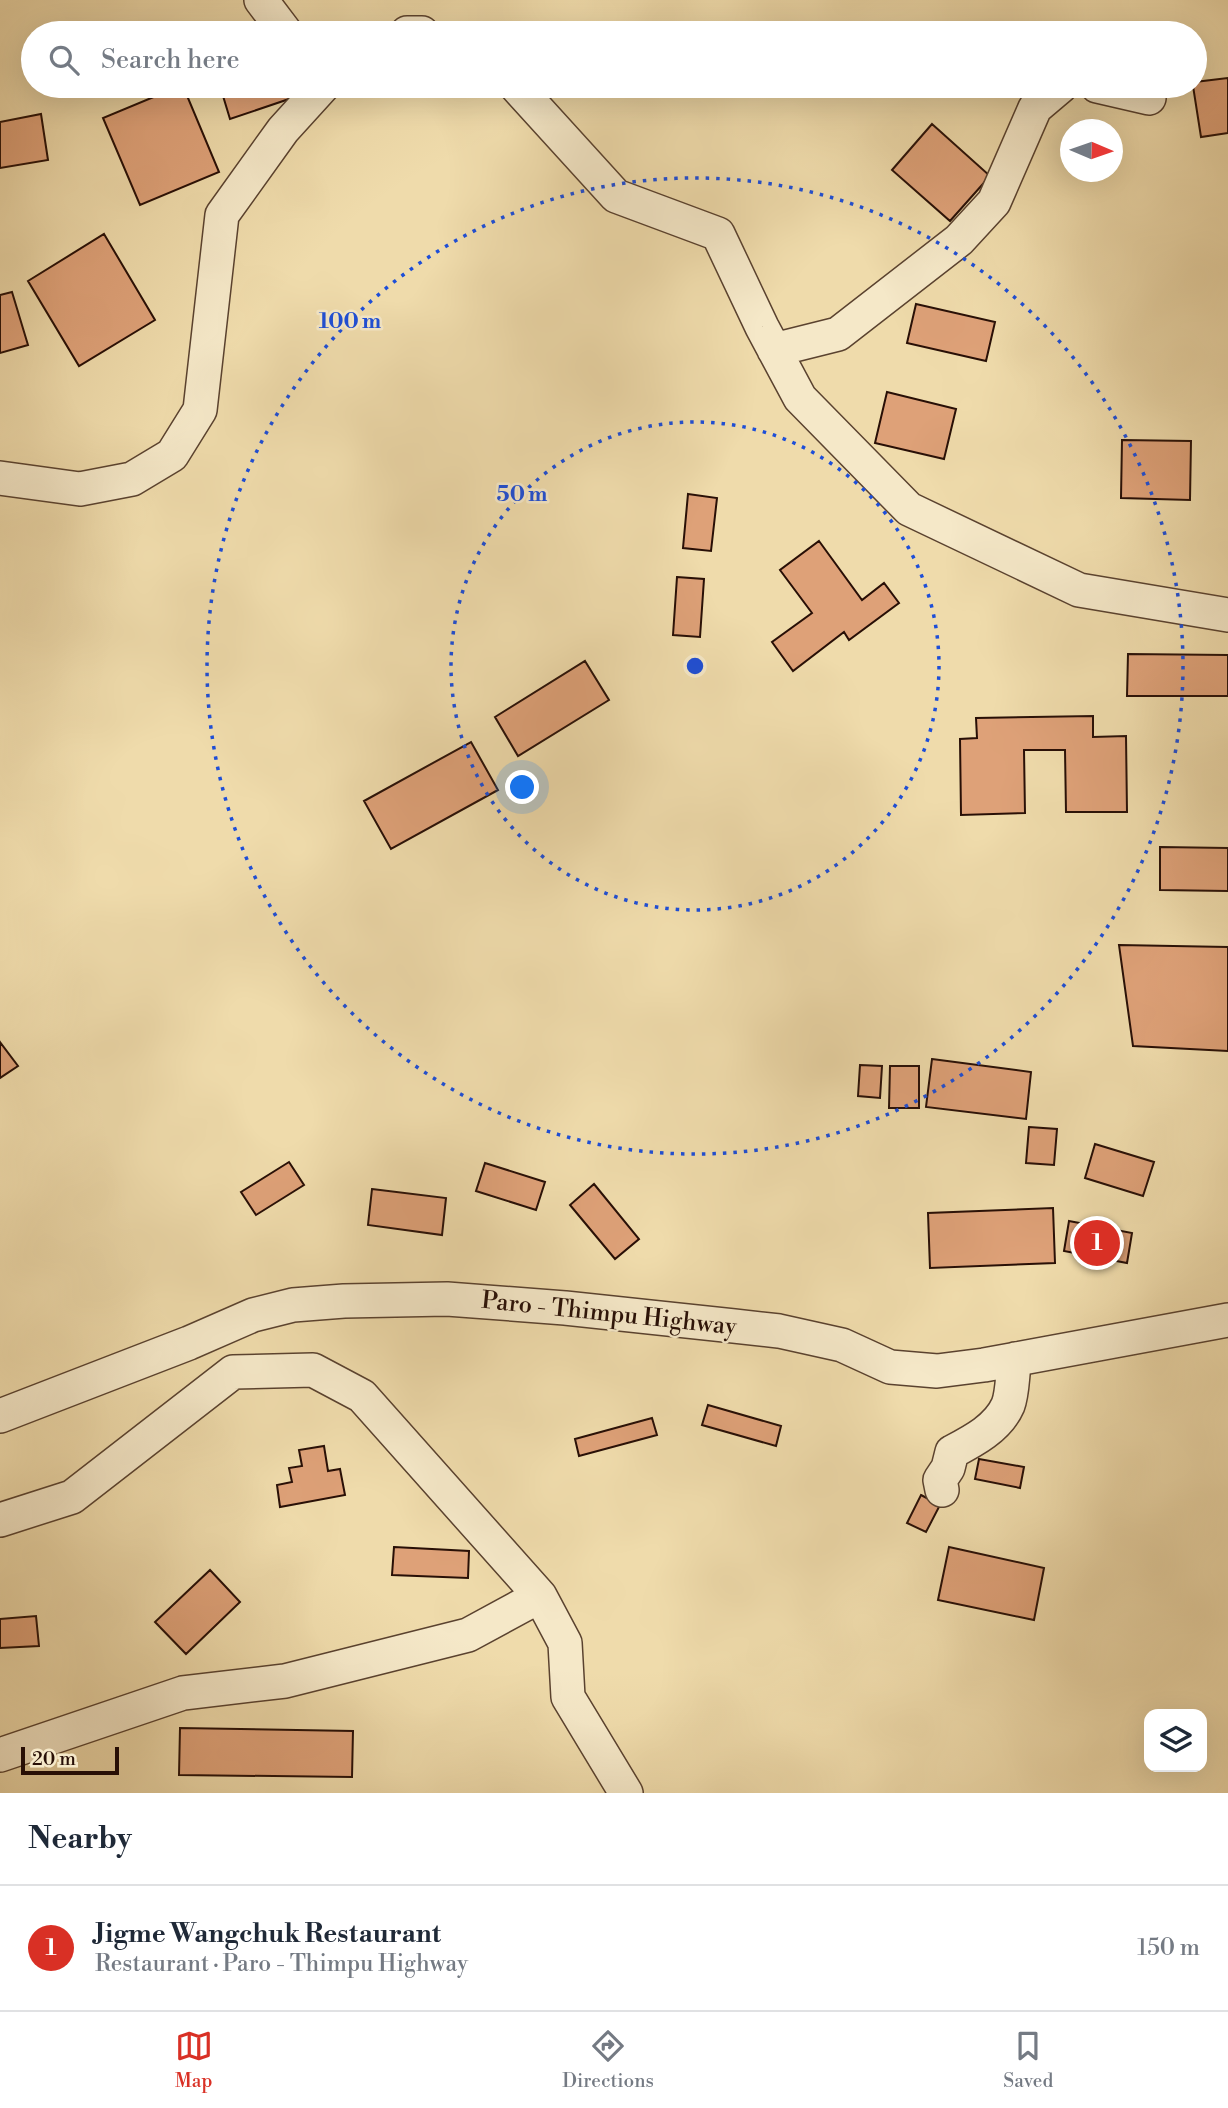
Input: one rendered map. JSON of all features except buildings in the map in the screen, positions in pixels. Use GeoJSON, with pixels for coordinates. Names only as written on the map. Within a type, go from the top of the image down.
{"type":"FeatureCollection","features":[{"type":"Feature","properties":{"kind":"street"},"geometry":{"type":"LineString","coordinates":[[261,0],[277,21]]}},
{"type":"Feature","properties":{"kind":"street"},"geometry":{"type":"LineString","coordinates":[[0,478],[80,489],[132,479],[172,455],[200,410],[222,215],[283,130],[312,98]]}},
{"type":"Feature","properties":{"kind":"street"},"geometry":{"type":"LineString","coordinates":[[527,98],[616,196],[718,234],[800,398],[909,509],[1079,590],[1228,615]]}},
{"type":"Feature","properties":{"kind":"street"},"geometry":{"type":"LineString","coordinates":[[774,350],[838,334],[959,240],[994,202],[1035,108],[1047,98]]}},
{"type":"Feature","properties":{"kind":"street","name":"Paro - Thimpu Highway"},"geometry":{"type":"LineString","coordinates":[[0,1416],[189,1343],[253,1315],[293,1305],[344,1301],[447,1299],[578,1309],[779,1331],[842,1345],[890,1367],[937,1371],[1228,1320]]}},
{"type":"Feature","properties":{"kind":"street"},"geometry":{"type":"LineString","coordinates":[[942,1490],[940,1480],[948,1468],[952,1452],[979,1437],[997,1422],[1008,1404],[1015,1359]]}},
{"type":"Feature","properties":{"kind":"street"},"geometry":{"type":"LineString","coordinates":[[0,1520],[72,1497],[233,1372],[313,1370],[362,1396],[540,1596],[565,1643],[568,1697],[626,1793]]}},
{"type":"Feature","properties":{"kind":"street"},"geometry":{"type":"LineString","coordinates":[[0,1755],[183,1693],[285,1681],[468,1635],[540,1596]]}},
{"type":"Feature","properties":{"kind":"place","name":"Jigme Wangchuk Restaurant"},"geometry":{"type":"Point","coordinates":[1097,1243]}}]}
